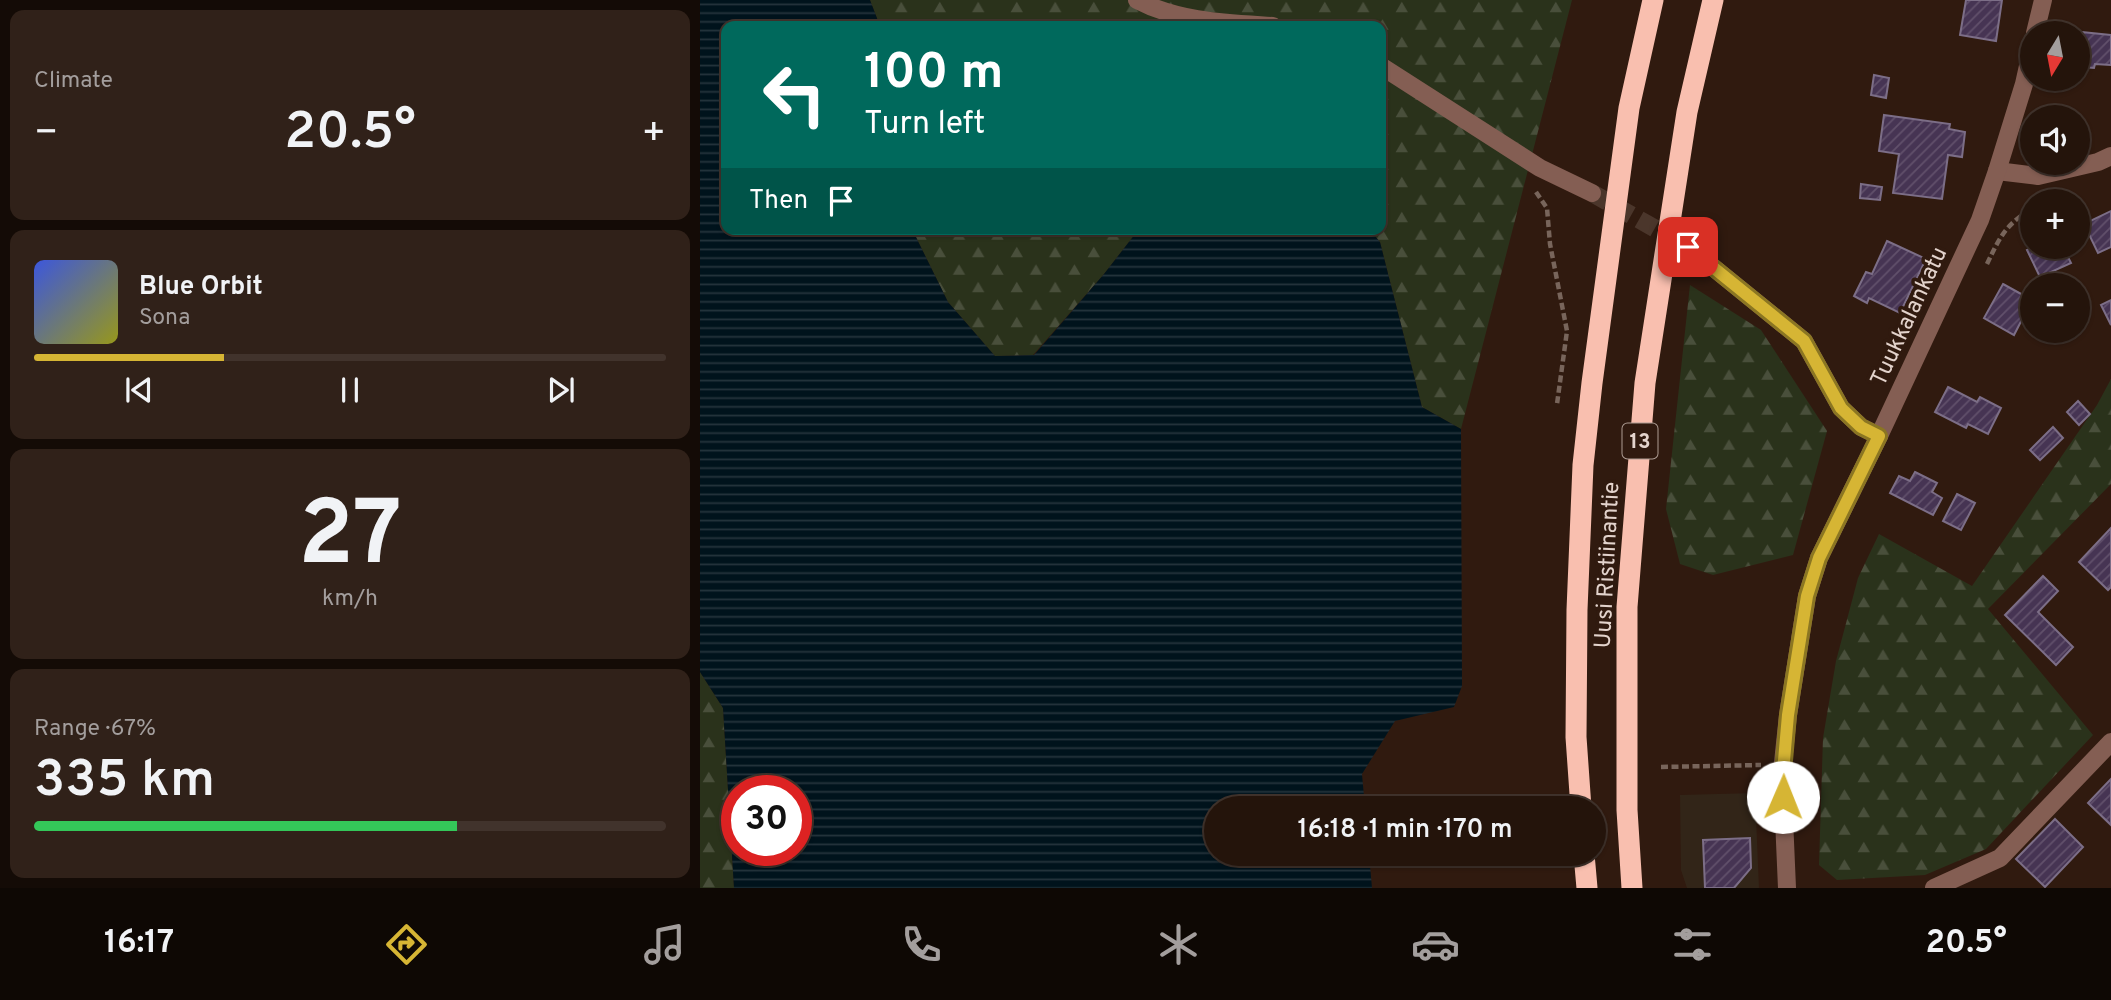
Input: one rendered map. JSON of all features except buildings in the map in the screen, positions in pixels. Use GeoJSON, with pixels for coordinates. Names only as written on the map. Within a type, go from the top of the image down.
{"type":"FeatureCollection","features":[{"type":"Feature","properties":{"kind":"highway","name":"Uusi Ristiinantie"},"geometry":{"type":"LineString","coordinates":[[1580,796],[1576,737],[1577,610],[1583,466],[1629,108],[1653,0]]}},
{"type":"Feature","properties":{"kind":"highway","name":"Uusi Ristiinantie"},"geometry":{"type":"LineString","coordinates":[[1632,888],[1627,810],[1627,607],[1645,383],[1687,112],[1713,0]]}},
{"type":"Feature","properties":{"kind":"highway"},"geometry":{"type":"LineString","coordinates":[[1585,866],[1587,888]]}},
{"type":"Feature","properties":{"kind":"street"},"geometry":{"type":"LineString","coordinates":[[1137,0],[1154,9],[1201,21]]}},
{"type":"Feature","properties":{"kind":"street"},"geometry":{"type":"LineString","coordinates":[[2038,21],[2043,0]]}},
{"type":"Feature","properties":{"kind":"street"},"geometry":{"type":"LineString","coordinates":[[1386,69],[1541,168],[1592,193]]}},
{"type":"Feature","properties":{"kind":"street","name":"Tuukkalankatu"},"geometry":{"type":"LineString","coordinates":[[1787,888],[1783,772],[1788,715],[1807,596],[1819,558],[1980,220],[2022,91]]}},
{"type":"Feature","properties":{"kind":"street"},"geometry":{"type":"LineString","coordinates":[[1997,171],[2038,176],[2098,162],[2111,156]]}},
{"type":"Feature","properties":{"kind":"street"},"geometry":{"type":"LineString","coordinates":[[1688,247],[1804,341],[1841,408],[1861,427],[1879,436]]}},
{"type":"Feature","properties":{"kind":"street"},"geometry":{"type":"LineString","coordinates":[[1934,888],[2000,858],[2111,742]]}},
{"type":"Feature","properties":{"kind":"path"},"geometry":{"type":"LineString","coordinates":[[1536,191],[1547,208],[1550,244],[1567,331],[1556,404]]}},
{"type":"Feature","properties":{"kind":"path"},"geometry":{"type":"LineString","coordinates":[[1983,270],[2001,234],[2020,216]]}},
{"type":"Feature","properties":{"kind":"path"},"geometry":{"type":"LineString","coordinates":[[1661,767],[1762,765]]}},
{"type":"Feature","properties":{"kind":"shaded area"},"geometry":{"type":"Polygon","coordinates":[[[1755,793],[1759,888],[1687,888],[1681,870],[1680,795],[1755,793]]]}},
{"type":"Feature","properties":{"kind":"green space"},"geometry":{"type":"Polygon","coordinates":[[[870,0],[1572,0],[1461,429],[1422,407],[1380,242],[1374,235],[1386,235],[1386,21],[878,21],[870,0]]]}},
{"type":"Feature","properties":{"kind":"green space"},"geometry":{"type":"Polygon","coordinates":[[[915,235],[1134,235],[1033,355],[995,356],[948,302],[915,235]]]}},
{"type":"Feature","properties":{"kind":"green space"},"geometry":{"type":"Polygon","coordinates":[[[1690,285],[1761,330],[1827,431],[1793,555],[1713,575],[1680,564],[1666,509],[1690,285]]]}},
{"type":"Feature","properties":{"kind":"green space"},"geometry":{"type":"Polygon","coordinates":[[[2111,379],[2111,484],[1988,609],[2093,735],[1986,849],[1925,875],[1837,880],[1819,865],[1823,738],[1836,661],[1858,578],[1879,534],[1972,586],[2097,405],[2111,379]]]}},
{"type":"Feature","properties":{"kind":"green space"},"geometry":{"type":"Polygon","coordinates":[[[700,672],[723,708],[727,775],[721,775],[721,866],[733,866],[734,888],[700,888],[700,672]]]}},
{"type":"Feature","properties":{"kind":"water"},"geometry":{"type":"Polygon","coordinates":[[[700,0],[870,0],[878,21],[721,21],[721,235],[915,235],[948,302],[995,356],[1034,355],[1134,235],[1374,235],[1380,242],[1422,407],[1461,429],[1462,686],[1454,707],[1395,721],[1362,774],[1364,796],[1204,796],[1204,866],[1370,866],[1372,888],[734,888],[733,866],[812,866],[812,775],[727,775],[723,708],[700,672],[700,0]]]}},
{"type":"Feature","properties":{"kind":"tunnel"},"geometry":{"type":"LineString","coordinates":[[1592,193],[1688,247]]}},
{"type":"Feature","properties":{"kind":"route"},"geometry":{"type":"LineString","coordinates":[[1688,247],[1804,341],[1841,408],[1861,427],[1879,436],[1819,558],[1807,596],[1788,715],[1783,797]]}}]}
